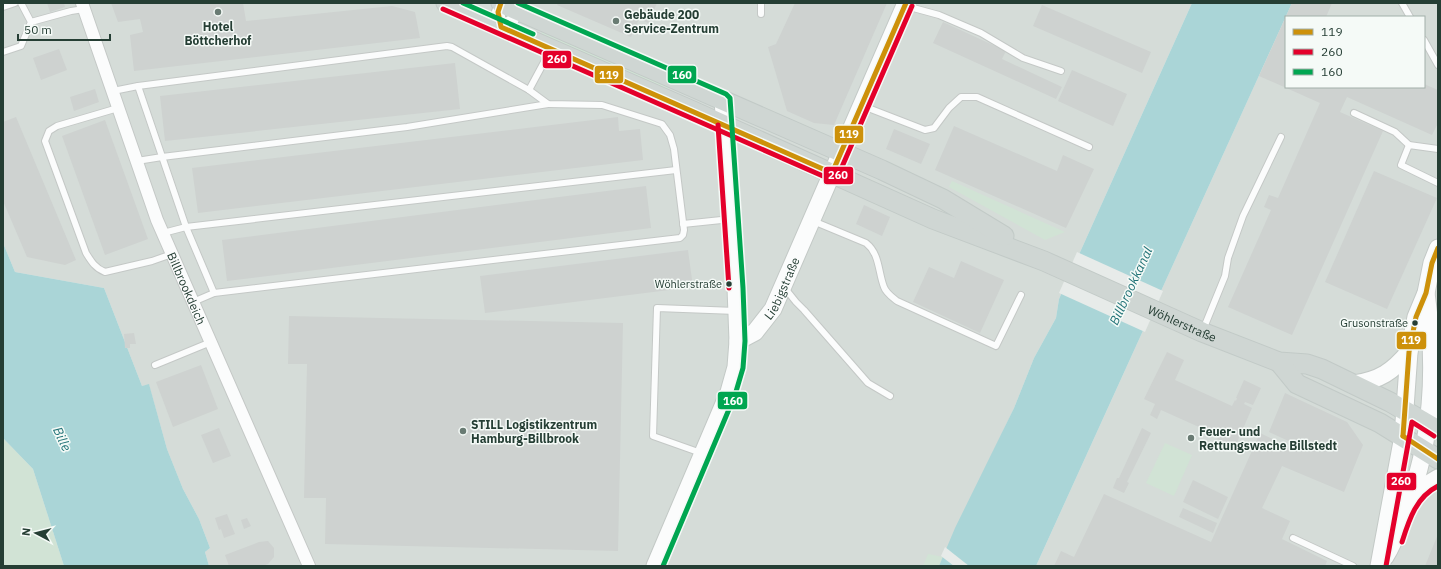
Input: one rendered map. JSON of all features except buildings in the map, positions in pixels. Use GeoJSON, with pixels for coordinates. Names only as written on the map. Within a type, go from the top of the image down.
{"type":"FeatureCollection","features":[{"type":"Feature","properties":{"kind":"main road","name":"Wöhlerstraße"},"geometry":{"type":"LineString","coordinates":[[446,3],[933,219],[1044,261],[1202,332],[1279,362],[1307,364],[1322,369],[1406,410],[1433,427]]}},
{"type":"Feature","properties":{"kind":"main road","name":"Wöhlerstraße"},"geometry":{"type":"LineString","coordinates":[[510,5],[943,199],[1044,261]]}},
{"type":"Feature","properties":{"kind":"main road","name":"Wöhlerstraße"},"geometry":{"type":"LineString","coordinates":[[1279,362],[1297,384],[1380,423],[1403,436]]}},
{"type":"Feature","properties":{"kind":"main road"},"geometry":{"type":"LineString","coordinates":[[1403,436],[1431,454]]}},
{"type":"Feature","properties":{"kind":"street","name":"Liebigstraße"},"geometry":{"type":"LineString","coordinates":[[738,341],[755,332],[773,309],[905,4]]}},
{"type":"Feature","properties":{"kind":"street"},"geometry":{"type":"LineString","coordinates":[[510,5],[512,21],[501,27],[498,12],[510,5]]}},
{"type":"Feature","properties":{"kind":"street","name":"Billbrookdeich"},"geometry":{"type":"LineString","coordinates":[[83,6],[157,220],[309,566]]}},
{"type":"Feature","properties":{"kind":"street"},"geometry":{"type":"LineString","coordinates":[[655,566],[729,392],[736,367],[738,341],[737,311],[723,100]]}},
{"type":"Feature","properties":{"kind":"street"},"geometry":{"type":"LineString","coordinates":[[1380,566],[1403,436],[1409,352],[1416,316],[1426,293],[1432,263],[1438,248]]}},
{"type":"Feature","properties":{"kind":"street"},"geometry":{"type":"LineString","coordinates":[[1380,566],[1394,543],[1418,475],[1431,454],[1434,362],[1426,293]]}},
{"type":"Feature","properties":{"kind":"street"},"geometry":{"type":"LineString","coordinates":[[1354,384],[1372,380],[1388,374],[1409,352]]}},
{"type":"Feature","properties":{"kind":"street"},"geometry":{"type":"LineString","coordinates":[[1409,503],[1423,487],[1438,478]]}},
{"type":"Feature","properties":{"kind":"lane"},"geometry":{"type":"LineString","coordinates":[[3,7],[15,3]]}},
{"type":"Feature","properties":{"kind":"lane"},"geometry":{"type":"LineString","coordinates":[[21,3],[31,22]]}},
{"type":"Feature","properties":{"kind":"lane"},"geometry":{"type":"LineString","coordinates":[[761,3],[761,14]]}},
{"type":"Feature","properties":{"kind":"lane"},"geometry":{"type":"LineString","coordinates":[[1402,3],[1409,16]]}},
{"type":"Feature","properties":{"kind":"lane"},"geometry":{"type":"LineString","coordinates":[[905,4],[939,15],[981,33],[1023,58],[1061,71]]}},
{"type":"Feature","properties":{"kind":"lane"},"geometry":{"type":"LineString","coordinates":[[31,22],[71,11],[83,6]]}},
{"type":"Feature","properties":{"kind":"lane"},"geometry":{"type":"LineString","coordinates":[[3,52],[21,46],[31,22]]}},
{"type":"Feature","properties":{"kind":"lane"},"geometry":{"type":"LineString","coordinates":[[1425,42],[1438,65]]}},
{"type":"Feature","properties":{"kind":"lane"},"geometry":{"type":"LineString","coordinates":[[113,91],[138,86],[447,46],[452,47],[529,90],[548,104]]}},
{"type":"Feature","properties":{"kind":"lane"},"geometry":{"type":"LineString","coordinates":[[529,90],[551,49]]}},
{"type":"Feature","properties":{"kind":"lane"},"geometry":{"type":"LineString","coordinates":[[138,86],[186,227],[214,293]]}},
{"type":"Feature","properties":{"kind":"lane"},"geometry":{"type":"LineString","coordinates":[[861,105],[925,130],[934,128],[961,97],[977,97],[1089,147]]}},
{"type":"Feature","properties":{"kind":"lane"},"geometry":{"type":"LineString","coordinates":[[137,161],[162,156],[407,127],[548,104],[602,106],[662,124],[670,135],[674,149],[683,224],[683,235],[676,239],[214,293],[193,302]]}},
{"type":"Feature","properties":{"kind":"lane"},"geometry":{"type":"LineString","coordinates":[[118,108],[57,126],[49,131],[45,141],[86,253],[92,263],[105,272],[152,261],[172,254]]}},
{"type":"Feature","properties":{"kind":"lane"},"geometry":{"type":"LineString","coordinates":[[1354,113],[1395,132],[1409,145],[1438,149]]}},
{"type":"Feature","properties":{"kind":"lane"},"geometry":{"type":"LineString","coordinates":[[1202,332],[1226,276],[1228,258],[1243,216],[1281,137]]}},
{"type":"Feature","properties":{"kind":"lane"},"geometry":{"type":"LineString","coordinates":[[1409,145],[1401,165],[1438,183]]}},
{"type":"Feature","properties":{"kind":"lane"},"geometry":{"type":"LineString","coordinates":[[163,233],[186,227],[676,170]]}},
{"type":"Feature","properties":{"kind":"lane"},"geometry":{"type":"LineString","coordinates":[[683,224],[731,219]]}},
{"type":"Feature","properties":{"kind":"lane"},"geometry":{"type":"LineString","coordinates":[[811,220],[866,243],[872,248],[875,253],[884,288],[889,296],[996,346],[1021,294]]}},
{"type":"Feature","properties":{"kind":"lane"},"geometry":{"type":"LineString","coordinates":[[783,286],[868,383],[890,396]]}},
{"type":"Feature","properties":{"kind":"lane"},"geometry":{"type":"LineString","coordinates":[[703,454],[653,436],[657,308],[737,311]]}},
{"type":"Feature","properties":{"kind":"lane"},"geometry":{"type":"LineString","coordinates":[[155,365],[210,342]]}},
{"type":"Feature","properties":{"kind":"lane"},"geometry":{"type":"LineString","coordinates":[[1293,538],[1353,566]]}},
{"type":"Feature","properties":{"kind":"shaded area"},"geometry":{"type":"Polygon","coordinates":[[[3,3],[1192,3],[1059,299],[1056,318],[1034,358],[1014,408],[939,566],[209,566],[205,552],[210,548],[199,519],[183,489],[167,449],[149,385],[142,386],[104,288],[15,272],[3,243],[3,3]]]}},
{"type":"Feature","properties":{"kind":"shaded area"},"geometry":{"type":"Polygon","coordinates":[[[1292,3],[1438,3],[1438,566],[1036,566],[1285,18],[1285,88],[1425,88],[1425,16],[1286,16],[1292,3]]]}},
{"type":"Feature","properties":{"kind":"green space"},"geometry":{"type":"Polygon","coordinates":[[[543,30],[669,84],[667,92],[540,38],[543,30]]]}},
{"type":"Feature","properties":{"kind":"green space"},"geometry":{"type":"Polygon","coordinates":[[[952,181],[1065,232],[1045,240],[949,187],[952,181]]]}},
{"type":"Feature","properties":{"kind":"green space"},"geometry":{"type":"Polygon","coordinates":[[[3,438],[33,469],[64,566],[3,566],[3,438]]]}},
{"type":"Feature","properties":{"kind":"green space"},"geometry":{"type":"Polygon","coordinates":[[[1165,443],[1192,455],[1174,496],[1146,483],[1165,443]]]}},
{"type":"Feature","properties":{"kind":"green space"},"geometry":{"type":"Polygon","coordinates":[[[928,554],[943,557],[939,566],[923,566],[928,554]]]}},
{"type":"Feature","properties":{"kind":"water","name":"Billbrookkanal"},"geometry":{"type":"Polygon","coordinates":[[[1192,3],[1292,3],[1036,566],[939,566],[955,528],[1014,408],[1034,358],[1056,318],[1059,299],[1192,3]]]}},
{"type":"Feature","properties":{"kind":"water","name":"Bille"},"geometry":{"type":"Polygon","coordinates":[[[3,243],[15,272],[104,288],[142,386],[149,384],[167,449],[183,489],[199,519],[210,548],[205,552],[209,566],[64,566],[33,469],[3,438],[3,243]]]}},
{"type":"Feature","properties":{"kind":"pier"},"geometry":{"type":"Polygon","coordinates":[[[1077,252],[1163,291],[1145,332],[1059,293],[1077,252]]]}},
{"type":"Feature","properties":{"kind":"pier"},"geometry":{"type":"Polygon","coordinates":[[[945,547],[969,566],[954,566],[941,556],[945,547]]]}},
{"type":"Feature","properties":{"kind":"transit line","name":"160"},"geometry":{"type":"LineString","coordinates":[[463,3],[533,34]]}},
{"type":"Feature","properties":{"kind":"transit line","name":"119"},"geometry":{"type":"LineString","coordinates":[[501,3],[498,12],[501,27],[832,173],[906,3]]}},
{"type":"Feature","properties":{"kind":"transit line","name":"160"},"geometry":{"type":"LineString","coordinates":[[518,3],[726,94],[730,98],[743,288],[745,341],[743,368],[735,395],[663,566]]}},
{"type":"Feature","properties":{"kind":"transit line","name":"260"},"geometry":{"type":"LineString","coordinates":[[443,9],[832,180],[836,179],[838,176],[912,6]]}},
{"type":"Feature","properties":{"kind":"transit line","name":"260"},"geometry":{"type":"LineString","coordinates":[[718,125],[729,288]]}},
{"type":"Feature","properties":{"kind":"transit line","name":"119"},"geometry":{"type":"LineString","coordinates":[[1403,436],[1409,352],[1416,317],[1426,293],[1432,263],[1438,248]]}},
{"type":"Feature","properties":{"kind":"transit line","name":"260"},"geometry":{"type":"LineString","coordinates":[[1386,566],[1412,422],[1434,436]]}},
{"type":"Feature","properties":{"kind":"transit line","name":"119"},"geometry":{"type":"LineString","coordinates":[[1403,436],[1438,459]]}},
{"type":"Feature","properties":{"kind":"transit line","name":"260"},"geometry":{"type":"LineString","coordinates":[[1402,542],[1414,510],[1424,496],[1438,486]]}},
{"type":"Feature","properties":{"kind":"place","name":"Hotel Böttcherhof"},"geometry":{"type":"Point","coordinates":[218,12]}},
{"type":"Feature","properties":{"kind":"place","name":"Gebäude 200 Service-Zentrum"},"geometry":{"type":"Point","coordinates":[616,21]}},
{"type":"Feature","properties":{"kind":"place","name":"Wöhlerstraße"},"geometry":{"type":"Point","coordinates":[729,284]}},
{"type":"Feature","properties":{"kind":"place","name":"Grusonstraße"},"geometry":{"type":"Point","coordinates":[1415,323]}},
{"type":"Feature","properties":{"kind":"place","name":"STILL Logistikzentrum Hamburg-Billbrook"},"geometry":{"type":"Point","coordinates":[463,431]}},
{"type":"Feature","properties":{"kind":"place","name":"Feuer- und Rettungswache Billstedt"},"geometry":{"type":"Point","coordinates":[1191,438]}}]}
